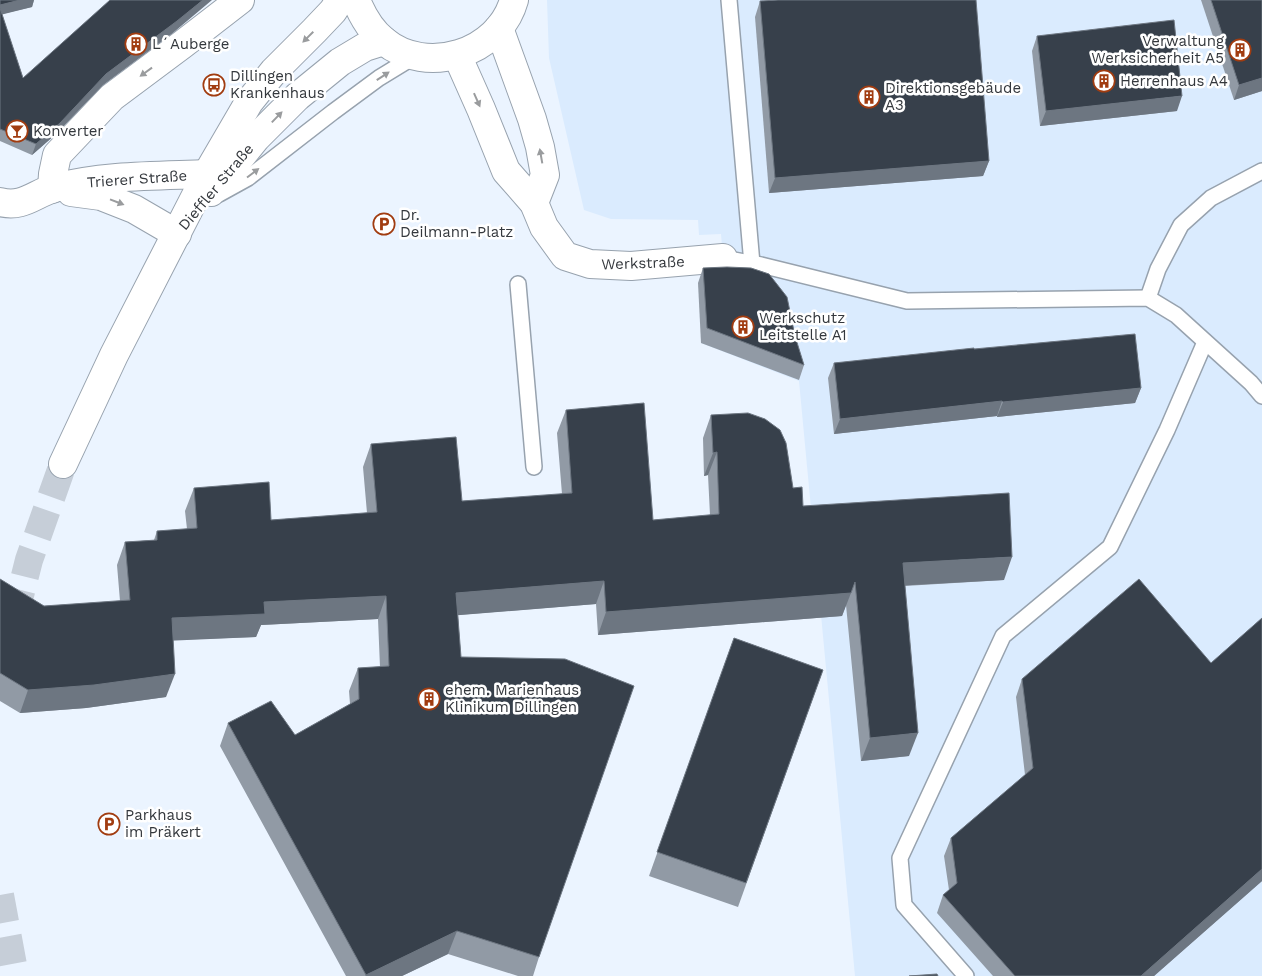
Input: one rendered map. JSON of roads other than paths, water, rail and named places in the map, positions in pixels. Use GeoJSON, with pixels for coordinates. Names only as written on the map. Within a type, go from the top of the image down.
{"type":"FeatureCollection","features":[{"type":"Feature","properties":{"kind":"street"},"geometry":{"type":"LineString","coordinates":[[52,189],[57,155],[112,97],[240,0]]}},
{"type":"Feature","properties":{"kind":"street","name":"Dieffler Straße"},"geometry":{"type":"LineString","coordinates":[[177,234],[214,177],[249,102],[274,71],[333,11],[340,0]]}},
{"type":"Feature","properties":{"kind":"street"},"geometry":{"type":"LineString","coordinates":[[356,0],[362,15],[384,41],[399,50],[415,56],[436,58],[457,55],[480,45],[500,28],[512,8],[514,0]]}},
{"type":"Feature","properties":{"kind":"street"},"geometry":{"type":"LineString","coordinates":[[500,28],[540,148],[545,175],[534,203]]}},
{"type":"Feature","properties":{"kind":"street","name":"Dieffler Straße"},"geometry":{"type":"LineString","coordinates":[[177,234],[214,177],[297,96],[340,62],[384,41]]}},
{"type":"Feature","properties":{"kind":"street","name":"Werkstraße"},"geometry":{"type":"LineString","coordinates":[[457,55],[506,171],[534,203],[544,228],[565,256],[590,264],[631,266],[723,258]]}},
{"type":"Feature","properties":{"kind":"street","name":"Trierer Straße"},"geometry":{"type":"LineString","coordinates":[[2,207],[24,202],[52,189],[96,180],[214,177]]}},
{"type":"Feature","properties":{"kind":"street","name":"Trierer Straße"},"geometry":{"type":"LineString","coordinates":[[52,189],[101,196],[134,209],[177,234]]}},
{"type":"Feature","properties":{"kind":"street"},"geometry":{"type":"LineString","coordinates":[[62,464],[114,354],[177,234]]}},
{"type":"Feature","properties":{"kind":"lane"},"geometry":{"type":"LineString","coordinates":[[729,0],[752,264]]}},
{"type":"Feature","properties":{"kind":"lane"},"geometry":{"type":"LineString","coordinates":[[196,207],[248,178],[379,78],[415,56]]}},
{"type":"Feature","properties":{"kind":"lane"},"geometry":{"type":"LineString","coordinates":[[1148,298],[1158,269],[1181,225],[1211,198],[1262,171]]}},
{"type":"Feature","properties":{"kind":"lane"},"geometry":{"type":"LineString","coordinates":[[723,258],[907,301],[1148,298],[1176,315],[1251,383],[1262,396]]}},
{"type":"Feature","properties":{"kind":"lane"},"geometry":{"type":"LineString","coordinates":[[518,284],[534,467]]}},
{"type":"Feature","properties":{"kind":"lane"},"geometry":{"type":"LineString","coordinates":[[966,976],[904,905],[900,858],[1004,636],[1110,547],[1167,430],[1205,342]]}},
{"type":"Feature","properties":{"kind":"tunnel"},"geometry":{"type":"LineString","coordinates":[[0,700],[10,635],[29,560],[63,464]]}},
{"type":"Feature","properties":{"kind":"tunnel"},"geometry":{"type":"LineString","coordinates":[[0,895],[15,976]]}},
{"type":"Feature","properties":{"kind":"place","name":"L´Auberge"},"geometry":{"type":"Point","coordinates":[136,44]}},
{"type":"Feature","properties":{"kind":"place","name":"Verwaltung Werksicherheit A5"},"geometry":{"type":"Point","coordinates":[1240,50]}},
{"type":"Feature","properties":{"kind":"place","name":"Herrenhaus A4"},"geometry":{"type":"Point","coordinates":[1104,81]}},
{"type":"Feature","properties":{"kind":"place","name":"Dillingen Krankenhaus"},"geometry":{"type":"Point","coordinates":[214,85]}},
{"type":"Feature","properties":{"kind":"place","name":"Direktionsgebäude A3"},"geometry":{"type":"Point","coordinates":[869,97]}},
{"type":"Feature","properties":{"kind":"place","name":"Konverter"},"geometry":{"type":"Point","coordinates":[17,131]}},
{"type":"Feature","properties":{"kind":"place","name":"Dr. Deilmann-Platz"},"geometry":{"type":"Point","coordinates":[384,224]}},
{"type":"Feature","properties":{"kind":"place","name":"Werkschutz Leitstelle A1"},"geometry":{"type":"Point","coordinates":[743,327]}},
{"type":"Feature","properties":{"kind":"place","name":"ehem. Marienhaus Klinikum Dillingen"},"geometry":{"type":"Point","coordinates":[429,699]}},
{"type":"Feature","properties":{"kind":"place","name":"Parkhaus im Präkert"},"geometry":{"type":"Point","coordinates":[109,824]}}]}
